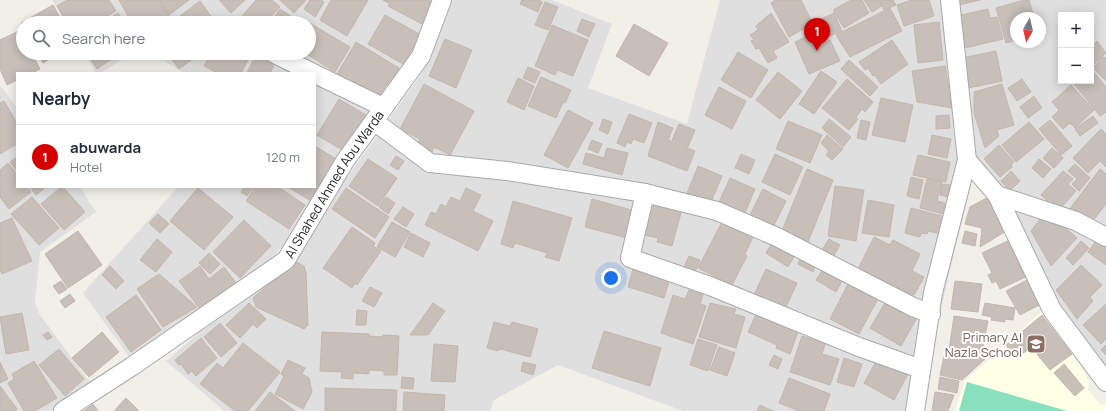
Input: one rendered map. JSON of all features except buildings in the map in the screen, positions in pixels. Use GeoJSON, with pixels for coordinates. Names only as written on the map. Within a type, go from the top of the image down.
{"type":"FeatureCollection","features":[{"type":"Feature","properties":{"kind":"street","name":"Al Shahed Ahmed Abu Warda"},"geometry":{"type":"LineString","coordinates":[[63,411],[131,367],[286,260],[345,161],[421,56],[442,0]]}},
{"type":"Feature","properties":{"kind":"street"},"geometry":{"type":"LineString","coordinates":[[915,411],[935,286],[967,160],[950,0]]}},
{"type":"Feature","properties":{"kind":"street"},"geometry":{"type":"LineString","coordinates":[[287,60],[312,72]]}},
{"type":"Feature","properties":{"kind":"street"},"geometry":{"type":"LineString","coordinates":[[316,74],[378,114],[430,163],[507,171],[645,193],[723,214],[777,237],[912,307],[931,314]]}},
{"type":"Feature","properties":{"kind":"street"},"geometry":{"type":"LineString","coordinates":[[967,160],[997,195],[1052,310],[1106,382]]}},
{"type":"Feature","properties":{"kind":"street"},"geometry":{"type":"LineString","coordinates":[[645,193],[630,258],[710,286],[859,347],[921,369]]}},
{"type":"Feature","properties":{"kind":"street"},"geometry":{"type":"LineString","coordinates":[[997,195],[1076,221],[1106,237]]}},
{"type":"Feature","properties":{"kind":"shaded area"},"geometry":{"type":"Polygon","coordinates":[[[52,0],[441,0],[379,117],[259,277],[130,358],[83,293],[177,188],[316,188],[316,72],[182,72],[162,60],[316,60],[316,16],[62,16],[52,0]]]}},
{"type":"Feature","properties":{"kind":"shaded area"},"geometry":{"type":"Polygon","coordinates":[[[453,0],[552,0],[612,24],[588,88],[687,124],[720,0],[1106,0],[1106,367],[1074,336],[1009,204],[972,180],[916,411],[683,411],[558,365],[494,400],[490,411],[224,411],[166,361],[276,267],[338,190],[422,73],[453,0]]]}},
{"type":"Feature","properties":{"kind":"shaded area"},"geometry":{"type":"Polygon","coordinates":[[[88,60],[122,60],[102,72],[95,72],[88,60]]]}},
{"type":"Feature","properties":{"kind":"shaded area"},"geometry":{"type":"Polygon","coordinates":[[[0,85],[16,107],[16,188],[81,188],[96,212],[40,252],[35,303],[40,315],[91,384],[52,411],[0,411],[0,85]]]}},
{"type":"Feature","properties":{"kind":"shaded area","name":"Primary Al Nazla School"},"geometry":{"type":"Polygon","coordinates":[[[1046,308],[1089,381],[1088,390],[1100,405],[1106,404],[1106,411],[955,411],[964,382],[1046,308]]]}},
{"type":"Feature","properties":{"kind":"green space"},"geometry":{"type":"Polygon","coordinates":[[[967,382],[1067,411],[959,411],[967,382]]]}},
{"type":"Feature","properties":{"kind":"place","name":"abuwarda"},"geometry":{"type":"Point","coordinates":[817,51]}},
{"type":"Feature","properties":{"kind":"place","name":"Primary Al Nazla School"},"geometry":{"type":"Point","coordinates":[1036,344]}}]}
